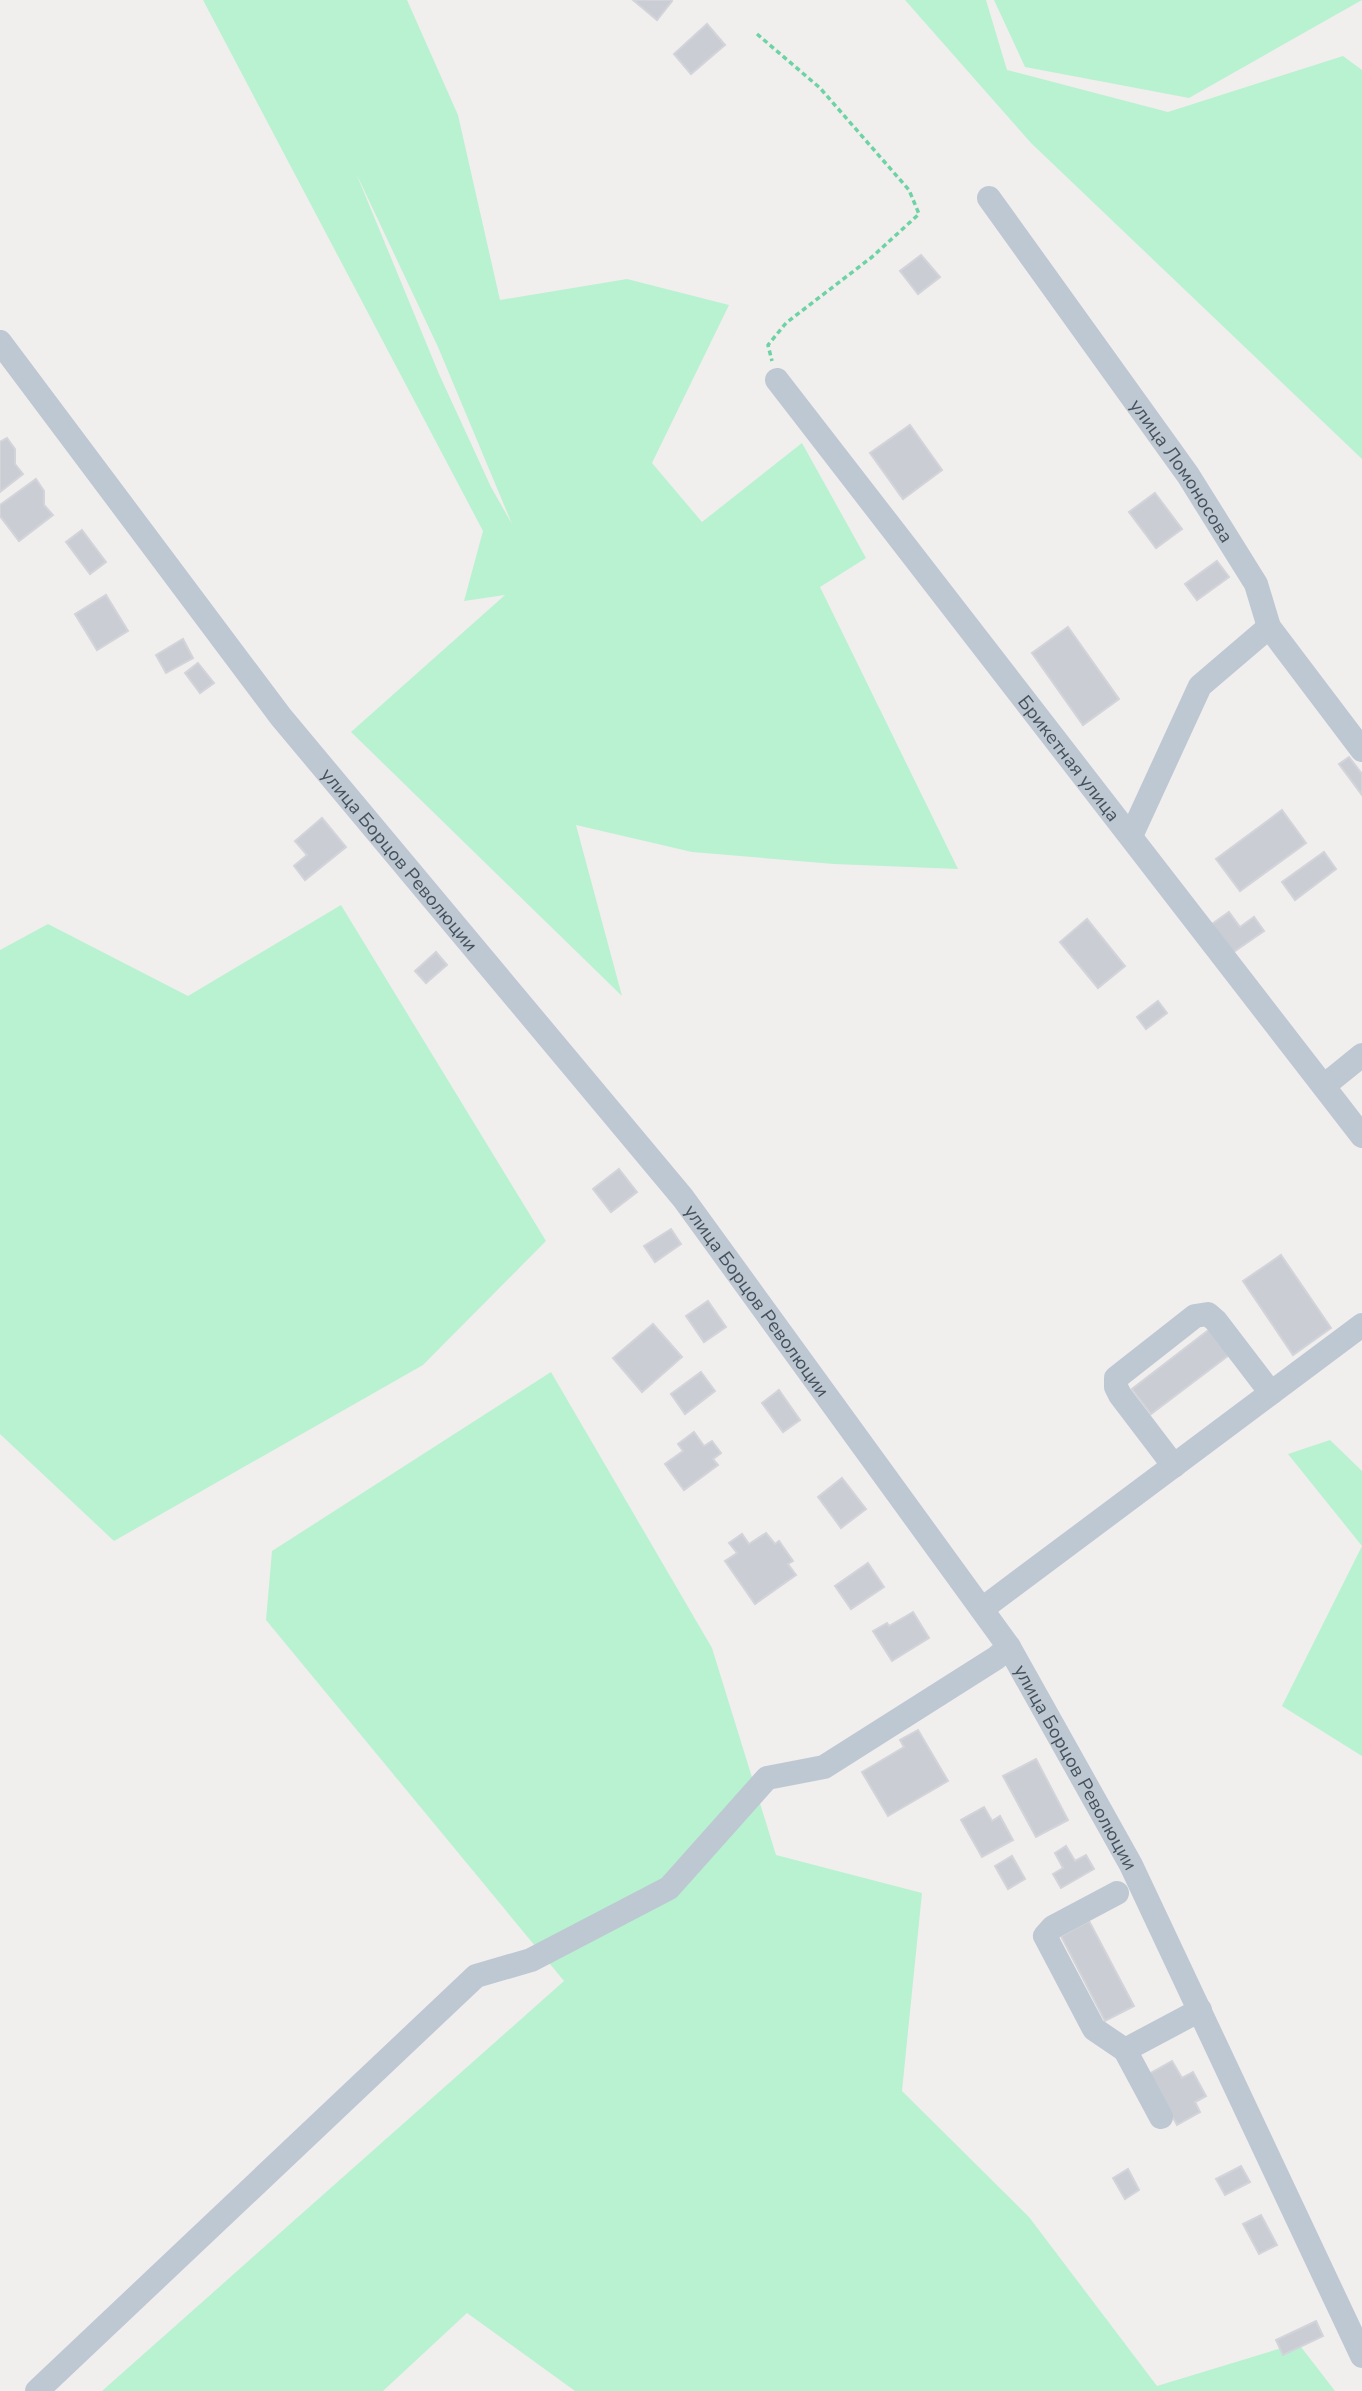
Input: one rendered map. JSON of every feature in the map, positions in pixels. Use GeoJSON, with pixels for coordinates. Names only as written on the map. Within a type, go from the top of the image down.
{"type":"FeatureCollection","features":[{"type":"Feature","properties":{"kind":"street","name":"улица Ломоносова"},"geometry":{"type":"LineString","coordinates":[[989,198],[1188,475],[1256,584],[1269,627],[1362,750]]}},
{"type":"Feature","properties":{"kind":"street","name":"улица Борцов Революции"},"geometry":{"type":"LineString","coordinates":[[0,342],[281,717],[683,1198],[1009,1647],[1131,1865],[1362,2356]]}},
{"type":"Feature","properties":{"kind":"street","name":"Брикетная улица"},"geometry":{"type":"LineString","coordinates":[[777,380],[1362,1136]]}},
{"type":"Feature","properties":{"kind":"street"},"geometry":{"type":"LineString","coordinates":[[1131,836],[1200,686],[1269,627]]}},
{"type":"Feature","properties":{"kind":"street"},"geometry":{"type":"LineString","coordinates":[[1325,1085],[1362,1055]]}},
{"type":"Feature","properties":{"kind":"street"},"geometry":{"type":"LineString","coordinates":[[1174,1466],[1120,1395],[1116,1378],[1195,1316],[1208,1314],[1216,1321],[1271,1393]]}},
{"type":"Feature","properties":{"kind":"street"},"geometry":{"type":"LineString","coordinates":[[982,1609],[1362,1325]]}},
{"type":"Feature","properties":{"kind":"street"},"geometry":{"type":"LineString","coordinates":[[37,2391],[476,1976],[531,1960],[669,1888],[767,1778],[824,1767],[996,1658],[1009,1647]]}},
{"type":"Feature","properties":{"kind":"street"},"geometry":{"type":"LineString","coordinates":[[1117,1893],[1053,1927],[1045,1936],[1094,2029],[1125,2050],[1161,2117]]}},
{"type":"Feature","properties":{"kind":"street"},"geometry":{"type":"LineString","coordinates":[[1125,2050],[1200,2010]]}},
{"type":"Feature","properties":{"kind":"path"},"geometry":{"type":"LineString","coordinates":[[757,34],[820,88],[909,190],[919,214],[872,257],[786,323],[768,345],[777,380]]}},
{"type":"Feature","properties":{"kind":"green space"},"geometry":{"type":"Polygon","coordinates":[[[203,0],[407,0],[458,115],[500,300],[627,279],[729,305],[652,463],[702,522],[802,443],[866,558],[820,587],[958,869],[834,864],[692,852],[576,825],[622,996],[351,732],[505,595],[464,601],[483,531],[203,0]],[[356,173],[439,374],[491,487],[512,524],[438,347],[356,173]]]}},
{"type":"Feature","properties":{"kind":"green space"},"geometry":{"type":"Polygon","coordinates":[[[905,0],[986,0],[1007,70],[1168,112],[1343,56],[1362,70],[1362,459],[1031,143],[905,0]]]}},
{"type":"Feature","properties":{"kind":"green space"},"geometry":{"type":"Polygon","coordinates":[[[994,0],[1362,0],[1189,98],[1025,67],[994,0]]]}},
{"type":"Feature","properties":{"kind":"green space"},"geometry":{"type":"Polygon","coordinates":[[[341,905],[546,1241],[423,1365],[114,1541],[0,1434],[0,950],[48,924],[188,996],[341,905]]]}},
{"type":"Feature","properties":{"kind":"green space"},"geometry":{"type":"Polygon","coordinates":[[[551,1372],[712,1648],[776,1855],[922,1893],[902,2091],[1029,2217],[1157,2386],[1298,2343],[1335,2391],[575,2391],[467,2313],[383,2391],[102,2391],[564,1981],[266,1620],[272,1551],[551,1372]]]}},
{"type":"Feature","properties":{"kind":"green space"},"geometry":{"type":"Polygon","coordinates":[[[1330,1440],[1362,1471],[1362,1546],[1288,1454],[1330,1440]]]}},
{"type":"Feature","properties":{"kind":"green space"},"geometry":{"type":"Polygon","coordinates":[[[1362,1546],[1362,1756],[1282,1706],[1362,1546]]]}},
{"type":"Feature","properties":{"kind":"building"},"geometry":{"type":"Polygon","coordinates":[[[633,0],[671,0],[672,1],[657,20],[633,0]]]}},
{"type":"Feature","properties":{"kind":"building"},"geometry":{"type":"Polygon","coordinates":[[[707,24],[725,45],[691,74],[674,54],[707,24]]]}},
{"type":"Feature","properties":{"kind":"building"},"geometry":{"type":"Polygon","coordinates":[[[921,255],[940,277],[918,294],[900,271],[921,255]]]}},
{"type":"Feature","properties":{"kind":"building"},"geometry":{"type":"Polygon","coordinates":[[[910,425],[942,470],[903,499],[870,453],[910,425]]]}},
{"type":"Feature","properties":{"kind":"building"},"geometry":{"type":"Polygon","coordinates":[[[7,438],[15,449],[15,464],[23,474],[0,492],[0,442],[7,438]]]}},
{"type":"Feature","properties":{"kind":"building"},"geometry":{"type":"Polygon","coordinates":[[[36,479],[44,491],[44,505],[53,515],[19,541],[0,516],[0,505],[36,479]]]}},
{"type":"Feature","properties":{"kind":"building"},"geometry":{"type":"Polygon","coordinates":[[[1155,493],[1182,529],[1156,548],[1129,512],[1155,493]]]}},
{"type":"Feature","properties":{"kind":"building"},"geometry":{"type":"Polygon","coordinates":[[[82,530],[106,562],[90,574],[66,542],[82,530]]]}},
{"type":"Feature","properties":{"kind":"building"},"geometry":{"type":"Polygon","coordinates":[[[1217,561],[1229,577],[1197,600],[1185,584],[1217,561]]]}},
{"type":"Feature","properties":{"kind":"building"},"geometry":{"type":"Polygon","coordinates":[[[106,595],[128,631],[97,650],[75,614],[106,595]]]}},
{"type":"Feature","properties":{"kind":"building"},"geometry":{"type":"Polygon","coordinates":[[[1068,627],[1119,699],[1083,725],[1032,653],[1068,627]]]}},
{"type":"Feature","properties":{"kind":"building"},"geometry":{"type":"Polygon","coordinates":[[[183,639],[193,658],[166,673],[156,655],[183,639]]]}},
{"type":"Feature","properties":{"kind":"building"},"geometry":{"type":"Polygon","coordinates":[[[198,663],[214,683],[200,693],[185,673],[198,663]]]}},
{"type":"Feature","properties":{"kind":"building"},"geometry":{"type":"Polygon","coordinates":[[[1349,757],[1362,774],[1362,795],[1339,764],[1349,757]]]}},
{"type":"Feature","properties":{"kind":"building"},"geometry":{"type":"Polygon","coordinates":[[[1282,810],[1306,843],[1240,891],[1216,859],[1282,810]]]}},
{"type":"Feature","properties":{"kind":"building"},"geometry":{"type":"Polygon","coordinates":[[[322,818],[346,847],[305,880],[294,866],[307,855],[295,841],[322,818]]]}},
{"type":"Feature","properties":{"kind":"building"},"geometry":{"type":"Polygon","coordinates":[[[1324,852],[1336,869],[1295,900],[1282,882],[1324,852]]]}},
{"type":"Feature","properties":{"kind":"building"},"geometry":{"type":"Polygon","coordinates":[[[1229,912],[1240,927],[1254,917],[1264,931],[1232,953],[1212,924],[1229,912]]]}},
{"type":"Feature","properties":{"kind":"building"},"geometry":{"type":"Polygon","coordinates":[[[1087,919],[1125,966],[1098,988],[1060,942],[1087,919]]]}},
{"type":"Feature","properties":{"kind":"building"},"geometry":{"type":"Polygon","coordinates":[[[436,952],[447,965],[426,983],[415,971],[436,952]]]}},
{"type":"Feature","properties":{"kind":"building"},"geometry":{"type":"Polygon","coordinates":[[[1158,1001],[1167,1013],[1146,1029],[1137,1017],[1158,1001]]]}},
{"type":"Feature","properties":{"kind":"building"},"geometry":{"type":"Polygon","coordinates":[[[619,1169],[637,1192],[611,1212],[593,1189],[619,1169]]]}},
{"type":"Feature","properties":{"kind":"building"},"geometry":{"type":"Polygon","coordinates":[[[671,1229],[681,1244],[655,1262],[644,1246],[671,1229]]]}},
{"type":"Feature","properties":{"kind":"building"},"geometry":{"type":"Polygon","coordinates":[[[1281,1255],[1331,1328],[1293,1355],[1243,1281],[1281,1255]]]}},
{"type":"Feature","properties":{"kind":"building"},"geometry":{"type":"Polygon","coordinates":[[[708,1301],[726,1327],[704,1342],[686,1316],[708,1301]]]}},
{"type":"Feature","properties":{"kind":"building"},"geometry":{"type":"Polygon","coordinates":[[[653,1324],[682,1357],[642,1392],[613,1358],[653,1324]]]}},
{"type":"Feature","properties":{"kind":"building"},"geometry":{"type":"Polygon","coordinates":[[[1210,1329],[1229,1355],[1151,1414],[1132,1389],[1210,1329]]]}},
{"type":"Feature","properties":{"kind":"building"},"geometry":{"type":"Polygon","coordinates":[[[701,1372],[715,1391],[685,1414],[671,1394],[701,1372]]]}},
{"type":"Feature","properties":{"kind":"building"},"geometry":{"type":"Polygon","coordinates":[[[779,1390],[800,1420],[783,1432],[762,1403],[779,1390]]]}},
{"type":"Feature","properties":{"kind":"building"},"geometry":{"type":"Polygon","coordinates":[[[694,1432],[704,1446],[712,1441],[721,1453],[713,1459],[718,1465],[684,1490],[665,1464],[683,1451],[678,1444],[694,1432]]]}},
{"type":"Feature","properties":{"kind":"building"},"geometry":{"type":"Polygon","coordinates":[[[842,1478],[866,1509],[841,1528],[818,1497],[842,1478]]]}},
{"type":"Feature","properties":{"kind":"building"},"geometry":{"type":"Polygon","coordinates":[[[766,1533],[775,1544],[779,1541],[793,1561],[788,1564],[796,1575],[755,1604],[725,1561],[737,1553],[729,1543],[742,1534],[749,1544],[766,1533]]]}},
{"type":"Feature","properties":{"kind":"building"},"geometry":{"type":"Polygon","coordinates":[[[868,1563],[884,1587],[851,1609],[835,1586],[868,1563]]]}},
{"type":"Feature","properties":{"kind":"building"},"geometry":{"type":"Polygon","coordinates":[[[913,1612],[929,1638],[892,1661],[873,1631],[887,1623],[889,1626],[913,1612]]]}},
{"type":"Feature","properties":{"kind":"building"},"geometry":{"type":"Polygon","coordinates":[[[918,1730],[948,1781],[888,1816],[862,1772],[904,1747],[900,1740],[918,1730]]]}},
{"type":"Feature","properties":{"kind":"building"},"geometry":{"type":"Polygon","coordinates":[[[1036,1759],[1068,1820],[1036,1837],[1003,1776],[1036,1759]]]}},
{"type":"Feature","properties":{"kind":"building"},"geometry":{"type":"Polygon","coordinates":[[[984,1807],[992,1821],[1000,1816],[1013,1840],[982,1857],[961,1820],[984,1807]]]}},
{"type":"Feature","properties":{"kind":"building"},"geometry":{"type":"Polygon","coordinates":[[[1066,1846],[1075,1861],[1086,1855],[1094,1869],[1061,1888],[1053,1874],[1063,1868],[1055,1853],[1066,1846]]]}},
{"type":"Feature","properties":{"kind":"building"},"geometry":{"type":"Polygon","coordinates":[[[1012,1856],[1025,1879],[1008,1889],[995,1866],[1012,1856]]]}},
{"type":"Feature","properties":{"kind":"building"},"geometry":{"type":"Polygon","coordinates":[[[1089,1921],[1134,2006],[1105,2021],[1061,1936],[1089,1921]]]}},
{"type":"Feature","properties":{"kind":"building"},"geometry":{"type":"Polygon","coordinates":[[[1172,2061],[1182,2078],[1193,2072],[1206,2096],[1195,2102],[1200,2112],[1177,2125],[1149,2074],[1172,2061]]]}},
{"type":"Feature","properties":{"kind":"building"},"geometry":{"type":"Polygon","coordinates":[[[1241,2166],[1250,2182],[1225,2195],[1216,2179],[1241,2166]]]}},
{"type":"Feature","properties":{"kind":"building"},"geometry":{"type":"Polygon","coordinates":[[[1128,2169],[1139,2190],[1125,2199],[1113,2178],[1128,2169]]]}},
{"type":"Feature","properties":{"kind":"building"},"geometry":{"type":"Polygon","coordinates":[[[1261,2215],[1277,2245],[1259,2254],[1243,2224],[1261,2215]]]}},
{"type":"Feature","properties":{"kind":"building"},"geometry":{"type":"Polygon","coordinates":[[[1316,2321],[1323,2336],[1283,2355],[1276,2340],[1316,2321]]]}}]}
